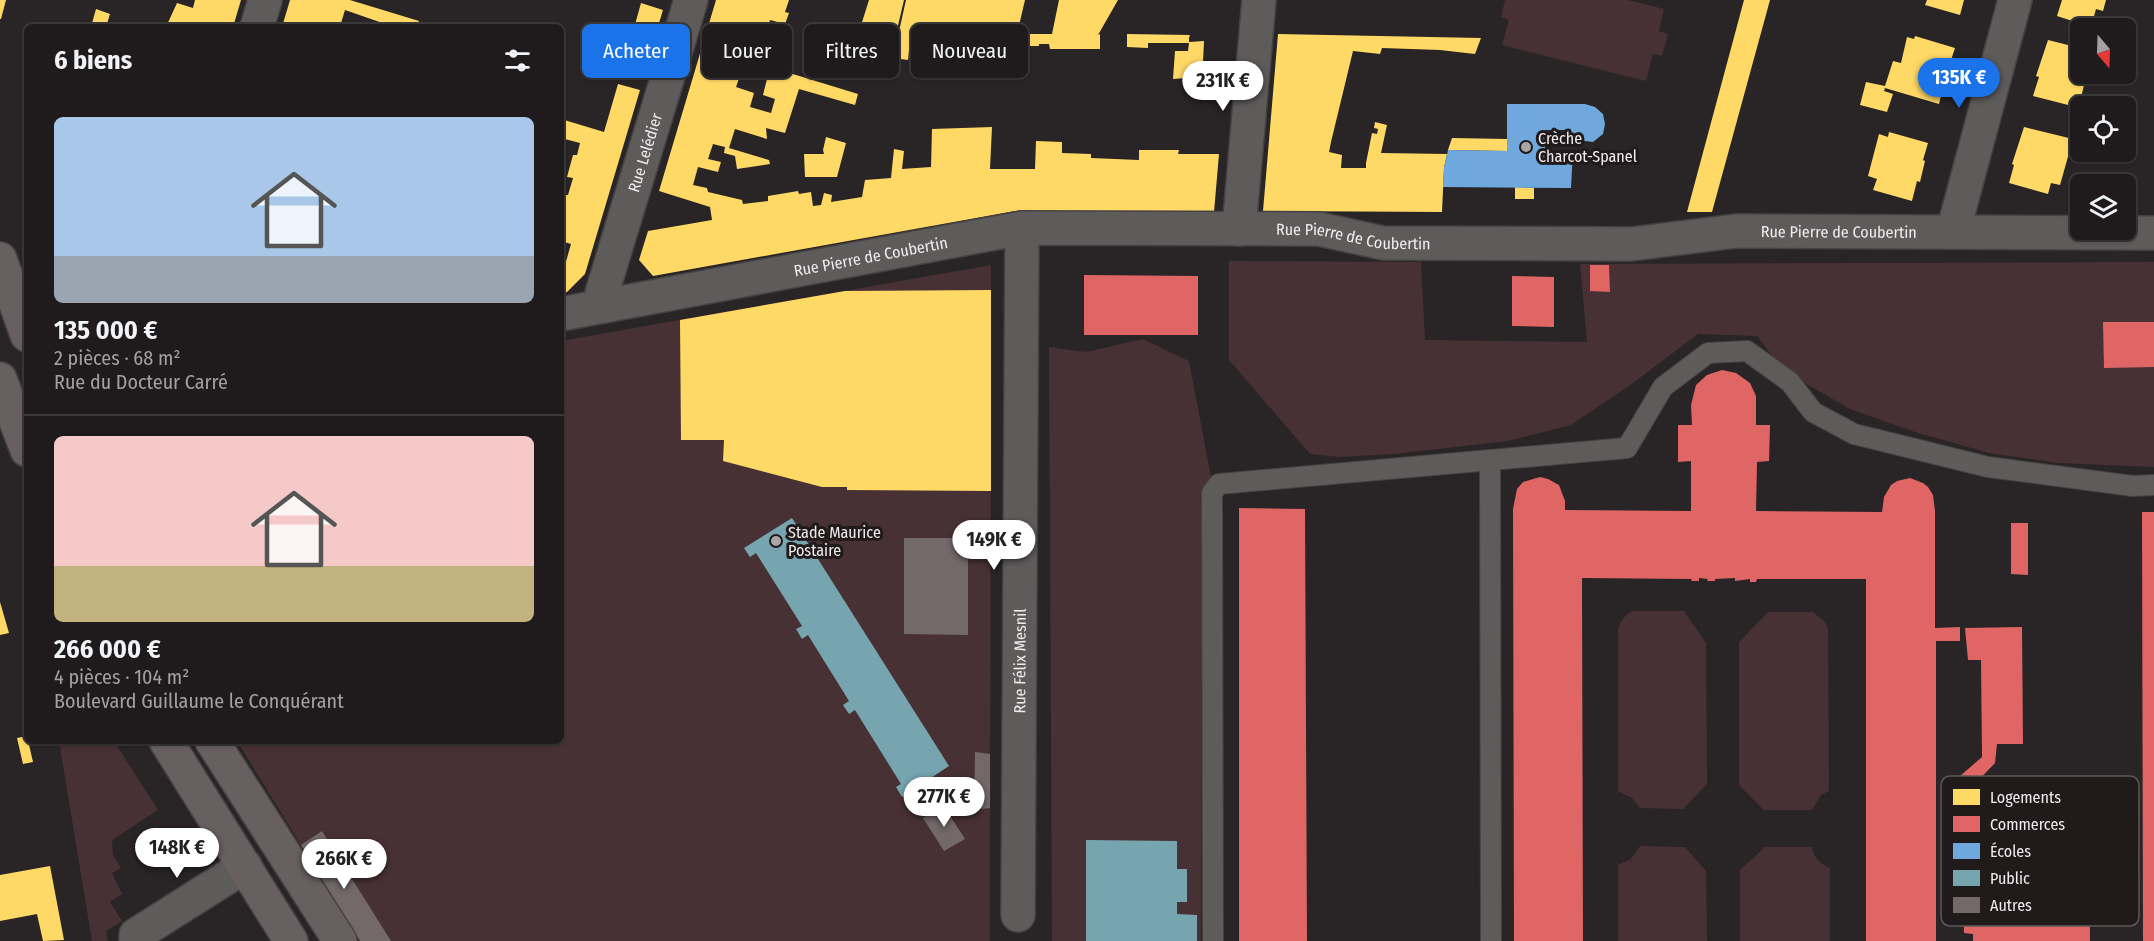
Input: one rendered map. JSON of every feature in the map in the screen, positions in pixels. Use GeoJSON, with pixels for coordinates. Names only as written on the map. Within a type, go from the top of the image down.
{"type":"FeatureCollection","features":[{"type":"Feature","properties":{"kind":"main road"},"geometry":{"type":"LineString","coordinates":[[0,259],[24,327]]}},
{"type":"Feature","properties":{"kind":"main road"},"geometry":{"type":"LineString","coordinates":[[0,378],[24,443]]}},
{"type":"Feature","properties":{"kind":"main road"},"geometry":{"type":"LineString","coordinates":[[168,744],[291,941]]}},
{"type":"Feature","properties":{"kind":"main road"},"geometry":{"type":"LineString","coordinates":[[214,744],[340,941]]}},
{"type":"Feature","properties":{"kind":"street"},"geometry":{"type":"LineString","coordinates":[[258,24],[265,0]]}},
{"type":"Feature","properties":{"kind":"street","name":"Rue Lelédier"},"geometry":{"type":"LineString","coordinates":[[604,306],[602,293],[691,0]]}},
{"type":"Feature","properties":{"kind":"street"},"geometry":{"type":"LineString","coordinates":[[1239,229],[1258,0]]}},
{"type":"Feature","properties":{"kind":"street"},"geometry":{"type":"LineString","coordinates":[[1953,232],[2015,0]]}},
{"type":"Feature","properties":{"kind":"street","name":"Rue Pierre de Coubertin"},"geometry":{"type":"LineString","coordinates":[[564,313],[1022,228],[1319,230],[1383,243],[1620,244],[1736,231],[2154,232]]}},
{"type":"Feature","properties":{"kind":"street","name":"Rue Félix Mesnil"},"geometry":{"type":"LineString","coordinates":[[1018,915],[1022,228]]}},
{"type":"Feature","properties":{"kind":"street"},"geometry":{"type":"LineString","coordinates":[[136,938],[244,866]]}},
{"type":"Feature","properties":{"kind":"lane"},"geometry":{"type":"LineString","coordinates":[[1213,941],[1212,493],[1219,484],[1627,448],[1663,387],[1708,353],[1747,351],[1790,382],[1813,412],[1854,434],[1988,467],[2133,486],[2154,485]]}},
{"type":"Feature","properties":{"kind":"lane"},"geometry":{"type":"LineString","coordinates":[[1490,460],[1491,941]]}},
{"type":"Feature","properties":{"kind":"shaded area"},"geometry":{"type":"Polygon","coordinates":[[[1505,0],[1628,0],[1664,9],[1659,31],[1668,34],[1662,56],[1653,54],[1646,81],[1502,45],[1509,20],[1501,17],[1505,0]]]}},
{"type":"Feature","properties":{"kind":"shaded area"},"geometry":{"type":"Polygon","coordinates":[[[1229,261],[1421,262],[1425,340],[1587,342],[1580,264],[2154,262],[2154,467],[2059,463],[1989,453],[1915,432],[1850,409],[1796,378],[1773,357],[1757,336],[1698,334],[1633,383],[1571,425],[1508,441],[1394,454],[1339,457],[1310,454],[1229,360],[1229,261]]]}},
{"type":"Feature","properties":{"kind":"shaded area","name":"Stade Maurice Postaire"},"geometry":{"type":"Polygon","coordinates":[[[991,265],[990,941],[360,941],[239,744],[564,744],[564,340],[991,265]]]}},
{"type":"Feature","properties":{"kind":"shaded area"},"geometry":{"type":"Polygon","coordinates":[[[1143,339],[1189,361],[1211,477],[1202,493],[1201,941],[1052,941],[1049,347],[1086,352],[1143,339]]]}},
{"type":"Feature","properties":{"kind":"shaded area"},"geometry":{"type":"Polygon","coordinates":[[[1632,611],[1684,611],[1706,643],[1707,784],[1683,809],[1640,808],[1632,798],[1618,791],[1618,632],[1622,620],[1632,611]]]}},
{"type":"Feature","properties":{"kind":"shaded area"},"geometry":{"type":"Polygon","coordinates":[[[1768,612],[1813,612],[1825,622],[1828,629],[1829,791],[1821,795],[1812,810],[1764,810],[1739,785],[1739,642],[1768,612]]]}},
{"type":"Feature","properties":{"kind":"shaded area"},"geometry":{"type":"Polygon","coordinates":[[[59,744],[116,744],[158,810],[112,840],[113,855],[121,868],[112,873],[122,894],[110,902],[122,921],[106,931],[108,941],[92,941],[59,744]]]}},
{"type":"Feature","properties":{"kind":"shaded area"},"geometry":{"type":"Polygon","coordinates":[[[1640,846],[1685,847],[1706,871],[1707,941],[1618,941],[1618,865],[1631,859],[1640,846]]]}},
{"type":"Feature","properties":{"kind":"shaded area"},"geometry":{"type":"Polygon","coordinates":[[[1765,847],[1812,847],[1818,860],[1830,868],[1830,941],[1740,941],[1740,870],[1765,847]]]}},
{"type":"Feature","properties":{"kind":"building: Logements"},"geometry":{"type":"Polygon","coordinates":[[[0,0],[6,0],[1,19],[0,19],[0,0]]]}},
{"type":"Feature","properties":{"kind":"building: Logements"},"geometry":{"type":"Polygon","coordinates":[[[195,0],[241,0],[234,24],[167,24],[177,3],[193,8],[195,0]]]}},
{"type":"Feature","properties":{"kind":"building: Logements"},"geometry":{"type":"Polygon","coordinates":[[[290,0],[350,0],[419,21],[418,24],[385,24],[345,10],[341,23],[344,24],[283,24],[290,0]]]}},
{"type":"Feature","properties":{"kind":"building: Logements"},"geometry":{"type":"Polygon","coordinates":[[[716,0],[789,0],[785,12],[789,13],[785,24],[770,20],[769,24],[709,24],[716,0]]]}},
{"type":"Feature","properties":{"kind":"building: Logements"},"geometry":{"type":"Polygon","coordinates":[[[869,0],[904,0],[898,24],[861,24],[869,0]]]}},
{"type":"Feature","properties":{"kind":"building: Logements"},"geometry":{"type":"Polygon","coordinates":[[[906,0],[1025,0],[1019,24],[911,24],[911,50],[909,50],[908,60],[899,59],[899,31],[906,0]]]}},
{"type":"Feature","properties":{"kind":"building: Logements"},"geometry":{"type":"Polygon","coordinates":[[[1059,0],[1118,0],[1098,35],[1100,34],[1100,49],[1050,49],[1049,44],[1039,44],[1039,46],[1028,46],[1028,34],[1052,34],[1059,0]]]}},
{"type":"Feature","properties":{"kind":"building: Logements"},"geometry":{"type":"Polygon","coordinates":[[[1744,0],[1770,0],[1712,212],[1687,212],[1744,0]]]}},
{"type":"Feature","properties":{"kind":"building: Logements"},"geometry":{"type":"Polygon","coordinates":[[[1927,0],[1964,0],[1960,15],[1925,5],[1927,0]]]}},
{"type":"Feature","properties":{"kind":"building: Logements"},"geometry":{"type":"Polygon","coordinates":[[[2062,0],[2106,0],[2103,11],[2096,9],[2094,18],[2070,18],[2070,20],[2057,16],[2062,0]]]}},
{"type":"Feature","properties":{"kind":"building: Logements"},"geometry":{"type":"Polygon","coordinates":[[[641,3],[663,10],[659,24],[635,24],[641,3]]]}},
{"type":"Feature","properties":{"kind":"building: Logements"},"geometry":{"type":"Polygon","coordinates":[[[96,9],[110,14],[107,24],[92,24],[96,9]]]}},
{"type":"Feature","properties":{"kind":"building: Logements"},"geometry":{"type":"Polygon","coordinates":[[[1127,34],[1190,35],[1189,42],[1204,41],[1203,62],[1220,63],[1219,81],[1173,79],[1175,51],[1188,51],[1189,43],[1148,43],[1148,48],[1127,47],[1127,34]]]}},
{"type":"Feature","properties":{"kind":"building: Logements"},"geometry":{"type":"Polygon","coordinates":[[[1278,34],[1481,38],[1475,54],[1382,48],[1380,54],[1353,51],[1331,142],[1329,152],[1342,155],[1341,168],[1366,168],[1372,133],[1377,134],[1378,129],[1374,128],[1375,122],[1387,125],[1381,153],[1447,154],[1442,212],[1263,211],[1278,34]]]}},
{"type":"Feature","properties":{"kind":"building: Logements"},"geometry":{"type":"Polygon","coordinates":[[[1915,36],[1955,48],[1939,104],[1885,88],[1884,91],[1893,94],[1887,112],[1860,105],[1866,82],[1885,86],[1893,61],[1901,63],[1907,37],[1914,39],[1915,36]]]}},
{"type":"Feature","properties":{"kind":"building: Logements"},"geometry":{"type":"Polygon","coordinates":[[[2048,40],[2070,46],[2070,84],[2084,84],[2081,96],[2075,94],[2070,96],[2070,105],[2033,96],[2039,77],[2036,76],[2048,40]]]}},
{"type":"Feature","properties":{"kind":"building: Logements"},"geometry":{"type":"Polygon","coordinates":[[[702,47],[702,78],[739,78],[736,87],[754,93],[750,107],[771,113],[775,99],[763,95],[767,78],[792,78],[792,74],[858,94],[855,105],[799,89],[785,133],[766,128],[767,139],[735,129],[729,148],[769,160],[770,164],[737,169],[735,156],[724,153],[725,147],[713,144],[708,159],[721,162],[718,172],[698,167],[693,185],[707,188],[708,192],[742,200],[743,204],[768,201],[768,196],[798,191],[799,194],[811,192],[813,206],[821,205],[824,193],[832,195],[831,202],[862,197],[865,180],[891,178],[894,149],[904,151],[902,169],[931,167],[932,129],[992,127],[990,169],[1035,169],[1036,141],[1062,142],[1062,153],[1091,154],[1091,158],[1139,160],[1139,150],[1179,150],[1178,154],[1219,154],[1214,212],[1015,211],[653,276],[639,260],[648,231],[712,220],[710,207],[659,191],[702,47]]]}},
{"type":"Feature","properties":{"kind":"building: Logements"},"geometry":{"type":"Polygon","coordinates":[[[618,84],[640,90],[585,274],[564,292],[564,268],[571,244],[564,242],[564,195],[568,195],[573,178],[567,177],[573,155],[577,155],[580,143],[564,139],[564,120],[604,132],[618,84]]]}},
{"type":"Feature","properties":{"kind":"building: Logements"},"geometry":{"type":"Polygon","coordinates":[[[2024,127],[2070,138],[2070,150],[2060,185],[2051,183],[2048,194],[2009,183],[2014,165],[2012,164],[2024,127]]]}},
{"type":"Feature","properties":{"kind":"building: Logements"},"geometry":{"type":"Polygon","coordinates":[[[1889,132],[1928,143],[1920,182],[1917,181],[1912,201],[1873,190],[1877,179],[1868,176],[1879,134],[1888,137],[1889,132]]]}},
{"type":"Feature","properties":{"kind":"building: Logements"},"geometry":{"type":"Polygon","coordinates":[[[826,137],[846,143],[837,177],[805,177],[804,154],[824,154],[826,137]]]}},
{"type":"Feature","properties":{"kind":"building: Logements"},"geometry":{"type":"Polygon","coordinates":[[[1452,138],[1507,139],[1507,151],[1448,150],[1452,138]]]}},
{"type":"Feature","properties":{"kind":"building: Logements"},"geometry":{"type":"Polygon","coordinates":[[[1515,187],[1534,188],[1534,199],[1515,199],[1515,187]]]}},
{"type":"Feature","properties":{"kind":"building: Logements"},"geometry":{"type":"Polygon","coordinates":[[[991,290],[991,491],[847,490],[847,487],[822,487],[723,461],[724,440],[681,440],[680,320],[845,291],[991,290]]]}},
{"type":"Feature","properties":{"kind":"building: Logements"},"geometry":{"type":"Polygon","coordinates":[[[0,602],[9,633],[0,635],[0,602]]]}},
{"type":"Feature","properties":{"kind":"building: Logements"},"geometry":{"type":"Polygon","coordinates":[[[24,737],[24,744],[29,744],[33,762],[23,764],[17,738],[24,737]]]}},
{"type":"Feature","properties":{"kind":"building: Logements"},"geometry":{"type":"Polygon","coordinates":[[[50,866],[64,940],[43,941],[37,914],[0,921],[0,875],[50,866]]]}},
{"type":"Feature","properties":{"kind":"building: Commerces"},"geometry":{"type":"Polygon","coordinates":[[[1590,265],[1609,265],[1610,292],[1590,291],[1590,265]]]}},
{"type":"Feature","properties":{"kind":"building: Commerces"},"geometry":{"type":"Polygon","coordinates":[[[1084,275],[1198,276],[1198,335],[1084,335],[1084,275]]]}},
{"type":"Feature","properties":{"kind":"building: Commerces"},"geometry":{"type":"Polygon","coordinates":[[[1512,276],[1554,277],[1554,327],[1512,326],[1512,276]]]}},
{"type":"Feature","properties":{"kind":"building: Commerces"},"geometry":{"type":"Polygon","coordinates":[[[2103,322],[2154,322],[2154,367],[2104,368],[2103,322]]]}},
{"type":"Feature","properties":{"kind":"building: Commerces"},"geometry":{"type":"Polygon","coordinates":[[[1722,370],[1736,373],[1750,383],[1756,396],[1756,425],[1770,425],[1769,461],[1757,462],[1756,511],[1882,512],[1884,497],[1891,485],[1910,478],[1923,483],[1933,495],[1935,628],[1960,627],[1960,641],[1936,641],[1936,941],[1866,941],[1866,579],[1757,579],[1756,582],[1750,582],[1750,579],[1735,581],[1735,578],[1707,581],[1708,579],[1699,578],[1699,581],[1691,581],[1692,579],[1582,578],[1583,941],[1514,941],[1513,509],[1517,489],[1523,482],[1540,477],[1548,479],[1559,485],[1565,501],[1565,510],[1691,511],[1691,461],[1678,462],[1678,425],[1692,425],[1691,405],[1696,385],[1707,375],[1722,370]]]}},
{"type":"Feature","properties":{"kind":"building: Commerces"},"geometry":{"type":"Polygon","coordinates":[[[1239,508],[1305,509],[1307,941],[1239,941],[1239,508]]]}},
{"type":"Feature","properties":{"kind":"building: Commerces"},"geometry":{"type":"Polygon","coordinates":[[[2142,512],[2154,512],[2154,941],[2143,941],[2142,512]]]}},
{"type":"Feature","properties":{"kind":"building: Commerces"},"geometry":{"type":"Polygon","coordinates":[[[2011,523],[2028,523],[2028,575],[2011,574],[2011,523]]]}},
{"type":"Feature","properties":{"kind":"building: Commerces"},"geometry":{"type":"Polygon","coordinates":[[[2022,627],[2023,744],[1997,744],[1995,763],[1982,776],[1960,776],[1982,757],[1981,660],[1968,660],[1965,628],[2022,627]]]}},
{"type":"Feature","properties":{"kind":"building: Commerces"},"geometry":{"type":"Polygon","coordinates":[[[1964,926],[2090,926],[2090,941],[1973,941],[1973,934],[1964,933],[1964,926]]]}},
{"type":"Feature","properties":{"kind":"building: Écoles","name":"Crèche Charcot-Spanel"},"geometry":{"type":"Polygon","coordinates":[[[1507,104],[1585,104],[1595,107],[1603,114],[1605,124],[1603,134],[1593,142],[1577,140],[1568,130],[1545,130],[1545,151],[1573,151],[1571,188],[1443,187],[1448,150],[1507,151],[1507,104]]]}},
{"type":"Feature","properties":{"kind":"building: Public"},"geometry":{"type":"Polygon","coordinates":[[[792,518],[949,766],[902,797],[896,787],[901,784],[855,710],[849,714],[843,705],[849,701],[808,635],[802,639],[796,629],[802,626],[756,553],[750,557],[744,548],[792,518]]]}},
{"type":"Feature","properties":{"kind":"building: Public"},"geometry":{"type":"Polygon","coordinates":[[[1086,840],[1177,841],[1177,869],[1187,869],[1187,902],[1177,902],[1177,914],[1197,915],[1197,941],[1086,941],[1086,840]]]}},
{"type":"Feature","properties":{"kind":"building: Autres"},"geometry":{"type":"Polygon","coordinates":[[[904,538],[968,538],[968,635],[904,634],[904,538]]]}},
{"type":"Feature","properties":{"kind":"building: Autres"},"geometry":{"type":"Polygon","coordinates":[[[975,752],[990,754],[990,808],[974,810],[975,752]]]}},
{"type":"Feature","properties":{"kind":"building: Autres"},"geometry":{"type":"Polygon","coordinates":[[[943,805],[965,839],[944,851],[923,818],[943,805]]]}},
{"type":"Feature","properties":{"kind":"building: Autres"},"geometry":{"type":"Polygon","coordinates":[[[322,831],[391,941],[360,941],[301,845],[322,831]]]}},
{"type":"Feature","properties":{"kind":"place","name":"Crèche Charcot-Spanel"},"geometry":{"type":"Point","coordinates":[1526,147]}},
{"type":"Feature","properties":{"kind":"place","name":"Stade Maurice Postaire"},"geometry":{"type":"Point","coordinates":[776,541]}}]}
